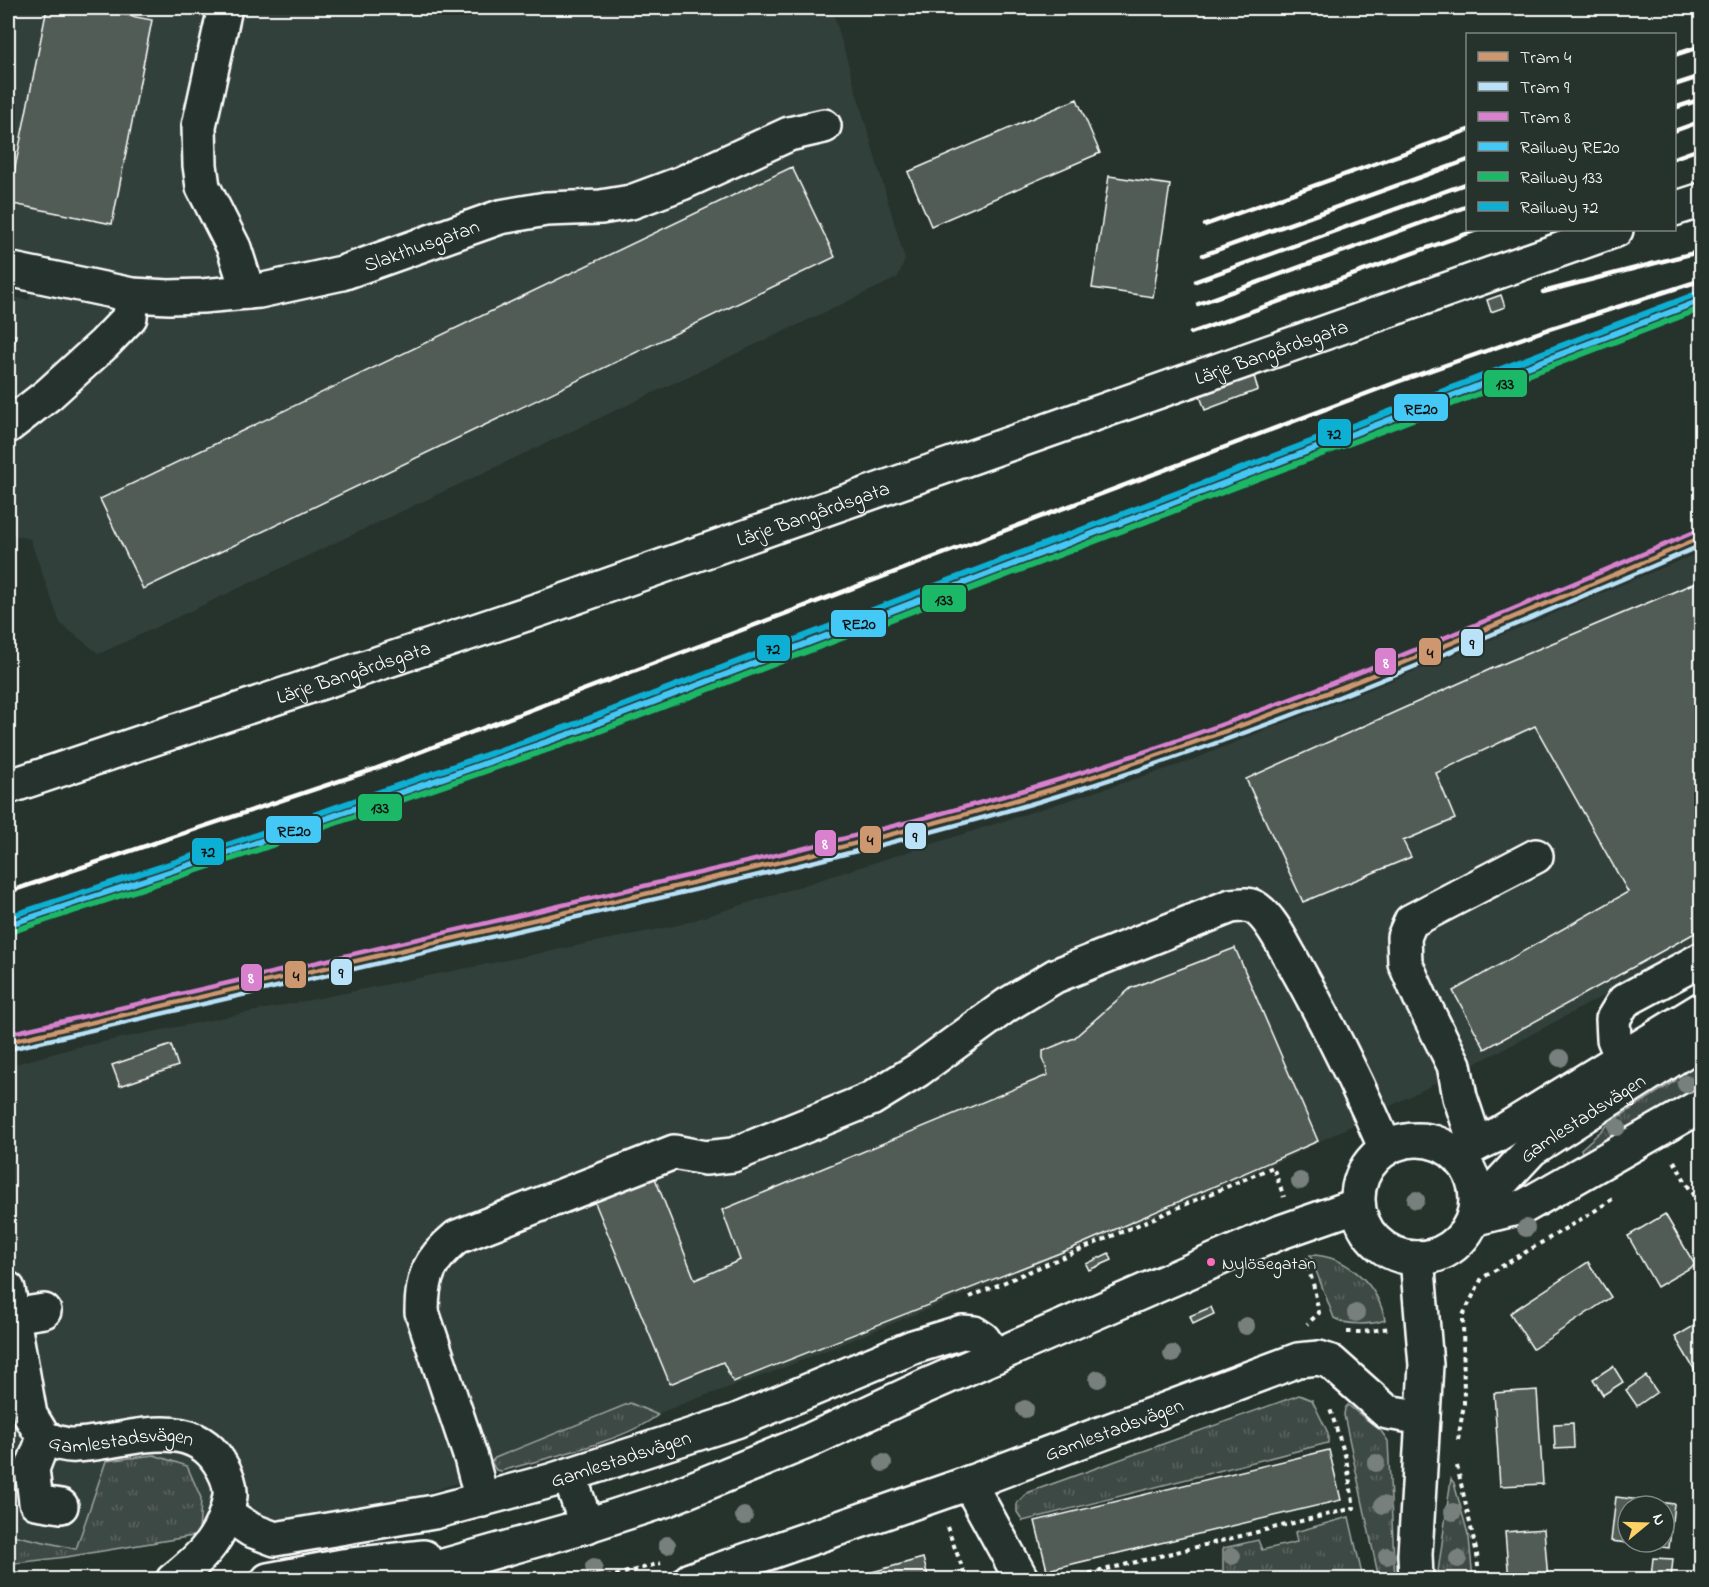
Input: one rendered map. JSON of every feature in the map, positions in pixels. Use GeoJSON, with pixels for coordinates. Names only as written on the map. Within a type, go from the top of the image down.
{"type":"FeatureCollection","features":[{"type":"Feature","properties":{"kind":"street"},"geometry":{"type":"LineString","coordinates":[[225,8],[199,126],[200,165],[203,187],[234,248],[248,292]]}},
{"type":"Feature","properties":{"kind":"street","name":"Slakthusgatan"},"geometry":{"type":"LineString","coordinates":[[8,269],[132,295],[169,297],[248,292],[342,273],[500,218],[546,209],[601,207],[631,202],[682,183],[789,134],[824,126]]}},
{"type":"Feature","properties":{"kind":"street"},"geometry":{"type":"LineString","coordinates":[[1676,208],[1701,200]]}},
{"type":"Feature","properties":{"kind":"street","name":"Lärje Bangårdsgata"},"geometry":{"type":"LineString","coordinates":[[8,787],[542,609],[1613,231]]}},
{"type":"Feature","properties":{"kind":"street"},"geometry":{"type":"LineString","coordinates":[[8,426],[57,387],[130,317],[132,295]]}},
{"type":"Feature","properties":{"kind":"street"},"geometry":{"type":"LineString","coordinates":[[1466,1149],[1422,1140],[1403,1142],[1378,1155],[1366,1169],[1359,1187],[1359,1205],[1364,1226],[1377,1243],[1395,1254],[1417,1258],[1437,1255],[1456,1245],[1469,1228],[1474,1214],[1476,1189],[1469,1170],[1460,1097],[1454,1065],[1405,963],[1404,937],[1412,921],[1536,856]]}},
{"type":"Feature","properties":{"kind":"street"},"geometry":{"type":"LineString","coordinates":[[482,1500],[471,1458],[422,1312],[422,1289],[428,1268],[440,1251],[457,1237],[674,1152],[705,1158],[733,1155],[871,1100],[918,1070],[1007,1005],[1055,976],[1231,906],[1246,904],[1257,909],[1269,923],[1315,1001],[1386,1149]]}},
{"type":"Feature","properties":{"kind":"street","name":"Gamlestadsvägen"},"geometry":{"type":"LineString","coordinates":[[1622,1058],[1614,1039],[1613,1019],[1624,1001],[1701,959]]}},
{"type":"Feature","properties":{"kind":"street","name":"Gamlestadsvägen"},"geometry":{"type":"LineString","coordinates":[[1466,1149],[1495,1136],[1701,1009]]}},
{"type":"Feature","properties":{"kind":"street","name":"Gamlestadsvägen"},"geometry":{"type":"LineString","coordinates":[[1474,1214],[1532,1149],[1701,1040]]}},
{"type":"Feature","properties":{"kind":"street","name":"Gamlestadsvägen"},"geometry":{"type":"LineString","coordinates":[[1474,1214],[1526,1206],[1701,1105]]}},
{"type":"Feature","properties":{"kind":"street"},"geometry":{"type":"LineString","coordinates":[[394,1580],[498,1549],[587,1526],[664,1500],[793,1448],[995,1356],[1211,1262],[1296,1227],[1359,1205]]}},
{"type":"Feature","properties":{"kind":"street"},"geometry":{"type":"LineString","coordinates":[[1416,1580],[1426,1365],[1417,1258]]}},
{"type":"Feature","properties":{"kind":"street","name":"Gamlestadsvägen"},"geometry":{"type":"LineString","coordinates":[[21,1305],[30,1416],[44,1438],[73,1446],[163,1433],[190,1437],[212,1449],[224,1468],[231,1489],[227,1514],[213,1541],[196,1562],[173,1580]]}},
{"type":"Feature","properties":{"kind":"street","name":"Gamlestadsvägen"},"geometry":{"type":"LineString","coordinates":[[227,1514],[251,1530],[275,1539],[434,1512],[569,1475],[736,1421],[913,1347],[962,1332],[974,1333],[983,1339],[995,1356]]}},
{"type":"Feature","properties":{"kind":"street","name":"Gamlestadsvägen"},"geometry":{"type":"LineString","coordinates":[[690,1580],[969,1483],[1298,1360],[1318,1358],[1331,1362],[1387,1412],[1423,1418]]}},
{"type":"Feature","properties":{"kind":"street"},"geometry":{"type":"LineString","coordinates":[[44,1438],[32,1469],[36,1502],[61,1506]]}},
{"type":"Feature","properties":{"kind":"street"},"geometry":{"type":"LineString","coordinates":[[569,1475],[587,1526]]}},
{"type":"Feature","properties":{"kind":"street"},"geometry":{"type":"LineString","coordinates":[[969,1483],[1022,1580]]}},
{"type":"Feature","properties":{"kind":"street"},"geometry":{"type":"LineString","coordinates":[[268,1580],[343,1566],[498,1549]]}},
{"type":"Feature","properties":{"kind":"path"},"geometry":{"type":"LineString","coordinates":[[1672,1158],[1701,1211]]}},
{"type":"Feature","properties":{"kind":"path"},"geometry":{"type":"LineString","coordinates":[[967,1298],[1273,1167],[1296,1227],[1313,1283],[1319,1313],[1300,1330],[1298,1360]]}},
{"type":"Feature","properties":{"kind":"path"},"geometry":{"type":"LineString","coordinates":[[1458,1445],[1464,1404],[1462,1315],[1482,1278],[1493,1270]]}},
{"type":"Feature","properties":{"kind":"path"},"geometry":{"type":"LineString","coordinates":[[1342,1331],[1363,1332],[1462,1315]]}},
{"type":"Feature","properties":{"kind":"path"},"geometry":{"type":"LineString","coordinates":[[1064,1580],[1354,1508],[1346,1458],[1328,1405]]}},
{"type":"Feature","properties":{"kind":"path"},"geometry":{"type":"LineString","coordinates":[[1457,1464],[1477,1554],[1479,1580]]}},
{"type":"Feature","properties":{"kind":"path"},"geometry":{"type":"LineString","coordinates":[[946,1527],[967,1580]]}},
{"type":"Feature","properties":{"kind":"shaded area"},"geometry":{"type":"Polygon","coordinates":[[[8,8],[832,8],[905,260],[897,278],[99,654],[60,623],[30,539],[8,534],[8,296],[29,300],[39,256],[8,249],[8,8]]]}},
{"type":"Feature","properties":{"kind":"shaded area"},"geometry":{"type":"Polygon","coordinates":[[[1701,552],[1701,943],[1510,1046],[1291,1156],[1101,1239],[775,1371],[690,1401],[565,1450],[399,1501],[199,1535],[154,1455],[106,1461],[76,1549],[8,1534],[8,1066],[78,1047],[679,925],[1182,764],[1701,552]]]}},
{"type":"Feature","properties":{"kind":"green space"},"geometry":{"type":"Polygon","coordinates":[[[1701,1061],[1701,1088],[1587,1156],[1582,1153],[1581,1149],[1611,1122],[1675,1081],[1678,1076],[1701,1061]]]}},
{"type":"Feature","properties":{"kind":"green space"},"geometry":{"type":"Polygon","coordinates":[[[1310,1255],[1336,1260],[1359,1274],[1376,1295],[1385,1320],[1359,1324],[1334,1318],[1310,1255]]]}},
{"type":"Feature","properties":{"kind":"green space"},"geometry":{"type":"Polygon","coordinates":[[[1299,1395],[1312,1400],[1328,1433],[1328,1443],[1023,1521],[1017,1512],[1017,1503],[1027,1493],[1299,1395]]]}},
{"type":"Feature","properties":{"kind":"green space"},"geometry":{"type":"Polygon","coordinates":[[[630,1403],[658,1415],[625,1433],[561,1455],[501,1471],[496,1470],[491,1462],[495,1458],[630,1403]]]}},
{"type":"Feature","properties":{"kind":"green space"},"geometry":{"type":"Polygon","coordinates":[[[1348,1405],[1381,1431],[1388,1441],[1395,1579],[1379,1579],[1344,1415],[1348,1405]]]}},
{"type":"Feature","properties":{"kind":"green space"},"geometry":{"type":"Polygon","coordinates":[[[154,1455],[187,1466],[201,1498],[199,1535],[8,1564],[8,1534],[76,1549],[106,1461],[154,1455]]]}},
{"type":"Feature","properties":{"kind":"green space"},"geometry":{"type":"Polygon","coordinates":[[[1451,1479],[1469,1538],[1473,1579],[1437,1579],[1451,1479]]]}},
{"type":"Feature","properties":{"kind":"green space"},"geometry":{"type":"Polygon","coordinates":[[[1349,1517],[1363,1579],[1223,1579],[1223,1548],[1258,1540],[1262,1550],[1297,1542],[1295,1532],[1349,1517]]]}},
{"type":"Feature","properties":{"kind":"building"},"geometry":{"type":"Polygon","coordinates":[[[47,8],[89,8],[152,20],[112,224],[8,203],[47,8]]]}},
{"type":"Feature","properties":{"kind":"building"},"geometry":{"type":"Polygon","coordinates":[[[1077,99],[1100,153],[931,226],[908,172],[1077,99]]]}},
{"type":"Feature","properties":{"kind":"building"},"geometry":{"type":"Polygon","coordinates":[[[792,167],[835,257],[143,589],[100,499],[792,167]]]}},
{"type":"Feature","properties":{"kind":"building"},"geometry":{"type":"Polygon","coordinates":[[[1109,176],[1170,185],[1153,297],[1092,288],[1109,176]]]}},
{"type":"Feature","properties":{"kind":"building"},"geometry":{"type":"Polygon","coordinates":[[[1501,295],[1505,307],[1491,312],[1487,300],[1501,295]]]}},
{"type":"Feature","properties":{"kind":"building"},"geometry":{"type":"Polygon","coordinates":[[[8,334],[16,335],[10,366],[8,366],[8,334]]]}},
{"type":"Feature","properties":{"kind":"building"},"geometry":{"type":"Polygon","coordinates":[[[1254,376],[1258,390],[1205,410],[1200,396],[1254,376]]]}},
{"type":"Feature","properties":{"kind":"building"},"geometry":{"type":"Polygon","coordinates":[[[1702,580],[1702,929],[1485,1049],[1453,991],[1628,892],[1535,726],[1436,773],[1455,819],[1403,841],[1411,857],[1303,902],[1246,779],[1493,668],[1702,580]]]}},
{"type":"Feature","properties":{"kind":"building"},"geometry":{"type":"Polygon","coordinates":[[[1235,948],[1318,1141],[1070,1249],[733,1382],[723,1362],[670,1384],[591,1193],[651,1168],[695,1280],[740,1260],[722,1210],[1048,1075],[1043,1051],[1074,1038],[1131,988],[1235,948]]]}},
{"type":"Feature","properties":{"kind":"building"},"geometry":{"type":"Polygon","coordinates":[[[171,1045],[178,1066],[120,1086],[112,1065],[171,1045]]]}},
{"type":"Feature","properties":{"kind":"building"},"geometry":{"type":"Polygon","coordinates":[[[1665,1214],[1695,1265],[1657,1287],[1628,1236],[1665,1214]]]}},
{"type":"Feature","properties":{"kind":"building"},"geometry":{"type":"Polygon","coordinates":[[[1109,1253],[1112,1260],[1089,1270],[1086,1264],[1109,1253]]]}},
{"type":"Feature","properties":{"kind":"building"},"geometry":{"type":"Polygon","coordinates":[[[1588,1262],[1611,1297],[1533,1349],[1510,1313],[1588,1262]]]}},
{"type":"Feature","properties":{"kind":"building"},"geometry":{"type":"Polygon","coordinates":[[[1211,1307],[1214,1314],[1193,1324],[1190,1316],[1211,1307]]]}},
{"type":"Feature","properties":{"kind":"building"},"geometry":{"type":"Polygon","coordinates":[[[1702,1321],[1702,1378],[1700,1379],[1675,1337],[1702,1321]]]}},
{"type":"Feature","properties":{"kind":"building"},"geometry":{"type":"Polygon","coordinates":[[[1613,1366],[1623,1382],[1603,1395],[1593,1379],[1613,1366]]]}},
{"type":"Feature","properties":{"kind":"building"},"geometry":{"type":"Polygon","coordinates":[[[1646,1376],[1657,1392],[1637,1406],[1626,1390],[1646,1376]]]}},
{"type":"Feature","properties":{"kind":"building"},"geometry":{"type":"Polygon","coordinates":[[[1537,1390],[1543,1484],[1500,1486],[1494,1393],[1537,1390]]]}},
{"type":"Feature","properties":{"kind":"building"},"geometry":{"type":"Polygon","coordinates":[[[1573,1423],[1574,1448],[1555,1449],[1554,1424],[1573,1423]]]}},
{"type":"Feature","properties":{"kind":"building"},"geometry":{"type":"Polygon","coordinates":[[[1329,1450],[1341,1500],[1047,1570],[1035,1521],[1329,1450]]]}},
{"type":"Feature","properties":{"kind":"building"},"geometry":{"type":"Polygon","coordinates":[[[1616,1497],[1616,1542],[1611,1541],[1616,1497]]]}},
{"type":"Feature","properties":{"kind":"building"},"geometry":{"type":"Polygon","coordinates":[[[1544,1529],[1548,1580],[1509,1580],[1505,1532],[1544,1529]]]}},
{"type":"Feature","properties":{"kind":"building"},"geometry":{"type":"Polygon","coordinates":[[[923,1558],[929,1580],[843,1580],[923,1558]]]}},
{"type":"Feature","properties":{"kind":"building"},"geometry":{"type":"Polygon","coordinates":[[[1653,1558],[1673,1559],[1671,1579],[1651,1577],[1653,1558]]]}},
{"type":"Feature","properties":{"kind":"railway"},"geometry":{"type":"LineString","coordinates":[[1676,54],[1702,46]]}},
{"type":"Feature","properties":{"kind":"railway"},"geometry":{"type":"LineString","coordinates":[[1676,84],[1702,76]]}},
{"type":"Feature","properties":{"kind":"railway"},"geometry":{"type":"LineString","coordinates":[[1676,107],[1702,99]]}},
{"type":"Feature","properties":{"kind":"railway"},"geometry":{"type":"LineString","coordinates":[[1676,130],[1702,121]]}},
{"type":"Feature","properties":{"kind":"railway"},"geometry":{"type":"LineString","coordinates":[[1205,225],[1466,131]]}},
{"type":"Feature","properties":{"kind":"railway"},"geometry":{"type":"LineString","coordinates":[[1676,157],[1702,148]]}},
{"type":"Feature","properties":{"kind":"railway"},"geometry":{"type":"LineString","coordinates":[[1203,255],[1466,161]]}},
{"type":"Feature","properties":{"kind":"railway"},"geometry":{"type":"LineString","coordinates":[[1196,281],[1466,184]]}},
{"type":"Feature","properties":{"kind":"railway"},"geometry":{"type":"LineString","coordinates":[[1198,304],[1466,207]]}},
{"type":"Feature","properties":{"kind":"railway"},"geometry":{"type":"LineString","coordinates":[[1191,333],[1474,231]]}},
{"type":"Feature","properties":{"kind":"railway"},"geometry":{"type":"LineString","coordinates":[[1543,292],[1702,251]]}},
{"type":"Feature","properties":{"kind":"railway"},"geometry":{"type":"LineString","coordinates":[[8,892],[372,770],[1397,382],[1549,329],[1702,280]]}},
{"type":"Feature","properties":{"kind":"tram line","name":"8"},"geometry":{"type":"LineString","coordinates":[[8,1034],[895,826],[1061,779],[1224,724],[1304,694],[1463,630],[1699,530]]}},
{"type":"Feature","properties":{"kind":"tram line","name":"4"},"geometry":{"type":"LineString","coordinates":[[8,1042],[784,861],[952,818],[1063,786],[1226,731],[1386,670],[1702,537]]}},
{"type":"Feature","properties":{"kind":"tram line","name":"9"},"geometry":{"type":"LineString","coordinates":[[10,1049],[779,870],[1008,811],[1145,768],[1306,710],[1465,646],[1702,545]]}},
{"type":"Feature","properties":{"kind":"rail line","name":"72"},"geometry":{"type":"LineString","coordinates":[[8,917],[242,840],[578,723],[1699,293]]}},
{"type":"Feature","properties":{"kind":"rail line","name":"RE20"},"geometry":{"type":"LineString","coordinates":[[8,925],[244,847],[581,730],[1702,300]]}},
{"type":"Feature","properties":{"kind":"rail line","name":"133"},"geometry":{"type":"LineString","coordinates":[[10,932],[246,854],[584,737],[1702,308]]}},
{"type":"Feature","properties":{"kind":"place","name":"Nylösegatan"},"geometry":{"type":"Point","coordinates":[1211,1262]}}]}
